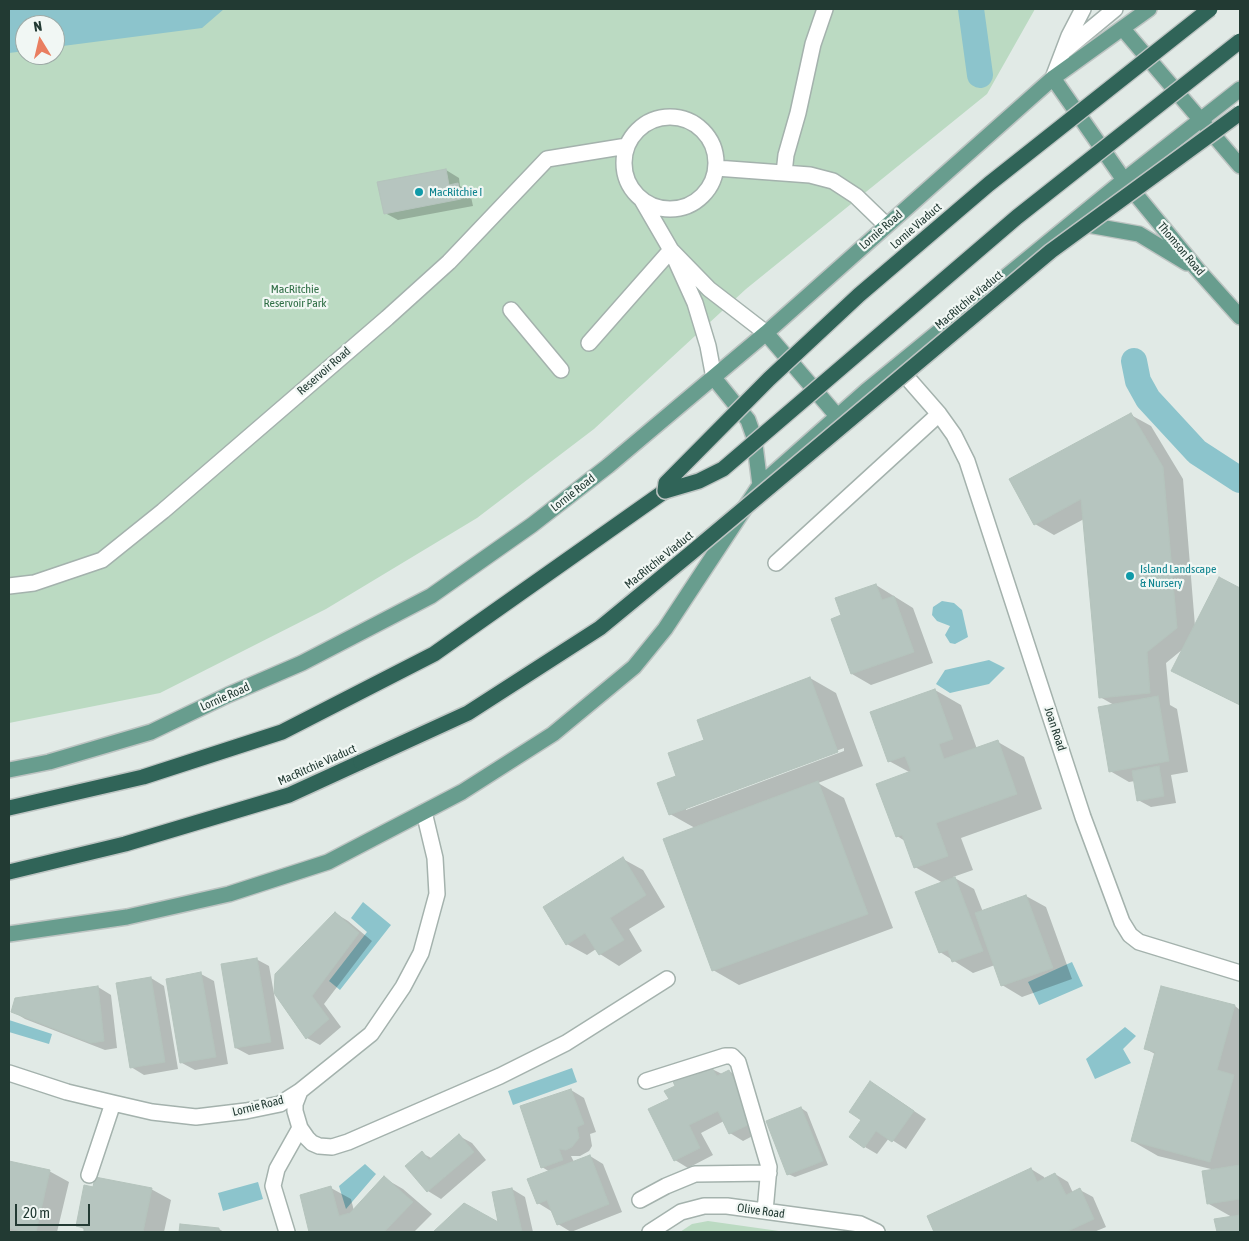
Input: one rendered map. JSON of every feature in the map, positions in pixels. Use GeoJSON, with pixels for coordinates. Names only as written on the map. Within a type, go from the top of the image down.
{"type":"FeatureCollection","features":[{"type":"Feature","properties":{"kind":"highway","name":"Lornie Viaduct"},"geometry":{"type":"LineString","coordinates":[[665,491],[666,483],[755,393],[859,296],[989,184],[1210,9]]}},
{"type":"Feature","properties":{"kind":"highway"},"geometry":{"type":"LineString","coordinates":[[9,808],[143,777],[282,732],[434,654],[665,491],[698,481],[723,469],[1016,217],[1240,41]]}},
{"type":"Feature","properties":{"kind":"highway","name":"MacRitchie Viaduct"},"geometry":{"type":"LineString","coordinates":[[9,872],[126,844],[289,795],[468,713],[600,628],[691,554],[1051,251],[1240,113]]}},
{"type":"Feature","properties":{"kind":"main road"},"geometry":{"type":"LineString","coordinates":[[1053,78],[1124,29],[1149,9]]}},
{"type":"Feature","properties":{"kind":"main road"},"geometry":{"type":"LineString","coordinates":[[1124,29],[1240,166]]}},
{"type":"Feature","properties":{"kind":"main road","name":"Thomson Road"},"geometry":{"type":"LineString","coordinates":[[1053,78],[1124,180],[1197,269],[1240,317]]}},
{"type":"Feature","properties":{"kind":"main road","name":"Lornie Road"},"geometry":{"type":"LineString","coordinates":[[9,770],[48,762],[151,732],[228,695],[302,664],[431,596],[532,525],[608,466],[714,378],[1053,78]]}},
{"type":"Feature","properties":{"kind":"main road"},"geometry":{"type":"LineString","coordinates":[[9,934],[126,917],[229,894],[328,862],[462,792],[553,734],[634,666],[665,629],[760,485],[866,391],[1124,180],[1240,89]]}},
{"type":"Feature","properties":{"kind":"main road"},"geometry":{"type":"LineString","coordinates":[[1073,222],[1139,234],[1197,269]]}},
{"type":"Feature","properties":{"kind":"main road"},"geometry":{"type":"LineString","coordinates":[[766,333],[838,417]]}},
{"type":"Feature","properties":{"kind":"main road"},"geometry":{"type":"LineString","coordinates":[[714,378],[748,420],[754,437],[760,485]]}},
{"type":"Feature","properties":{"kind":"street"},"geometry":{"type":"LineString","coordinates":[[784,173],[786,154],[798,113],[813,44],[825,9]]}},
{"type":"Feature","properties":{"kind":"street"},"geometry":{"type":"LineString","coordinates":[[1053,78],[1062,53],[1083,9]]}},
{"type":"Feature","properties":{"kind":"street"},"geometry":{"type":"LineString","coordinates":[[1062,53],[1115,9]]}},
{"type":"Feature","properties":{"kind":"street"},"geometry":{"type":"LineString","coordinates":[[665,117],[681,118],[696,125],[707,136],[714,150],[716,168],[712,183],[702,196],[688,205],[673,209],[657,207],[642,200],[633,192],[626,177],[624,162],[627,146],[635,132],[650,121],[665,117]]}},
{"type":"Feature","properties":{"kind":"street","name":"Reservoir Road"},"geometry":{"type":"LineString","coordinates":[[9,586],[34,583],[102,560],[163,511],[387,318],[449,262],[547,159],[627,146]]}},
{"type":"Feature","properties":{"kind":"street"},"geometry":{"type":"LineString","coordinates":[[716,168],[810,175],[833,180],[856,196],[886,225]]}},
{"type":"Feature","properties":{"kind":"street"},"geometry":{"type":"LineString","coordinates":[[642,200],[671,250],[695,303],[708,346],[714,378]]}},
{"type":"Feature","properties":{"kind":"street"},"geometry":{"type":"LineString","coordinates":[[671,250],[709,289],[766,333]]}},
{"type":"Feature","properties":{"kind":"street"},"geometry":{"type":"LineString","coordinates":[[589,343],[671,250]]}},
{"type":"Feature","properties":{"kind":"street"},"geometry":{"type":"LineString","coordinates":[[511,310],[561,370]]}},
{"type":"Feature","properties":{"kind":"street","name":"Joan Road"},"geometry":{"type":"LineString","coordinates":[[897,366],[939,414],[954,435],[966,461],[1083,817],[1122,922],[1130,936],[1139,942],[1240,973]]}},
{"type":"Feature","properties":{"kind":"street"},"geometry":{"type":"LineString","coordinates":[[776,562],[835,511],[939,414]]}},
{"type":"Feature","properties":{"kind":"street","name":"Lornie Road"},"geometry":{"type":"LineString","coordinates":[[9,1073],[67,1092],[152,1112],[196,1117],[246,1111],[280,1104],[300,1091],[371,1034],[403,987],[421,952],[437,894],[435,858],[424,812]]}},
{"type":"Feature","properties":{"kind":"street"},"geometry":{"type":"LineString","coordinates":[[300,1091],[295,1104],[300,1128],[312,1143],[319,1146],[332,1147],[348,1142],[500,1076],[566,1043],[667,979]]}},
{"type":"Feature","properties":{"kind":"street"},"geometry":{"type":"LineString","coordinates":[[646,1081],[725,1056],[732,1056],[736,1059],[769,1167],[770,1173],[765,1211]]}},
{"type":"Feature","properties":{"kind":"street"},"geometry":{"type":"LineString","coordinates":[[89,1175],[113,1103]]}},
{"type":"Feature","properties":{"kind":"street"},"geometry":{"type":"LineString","coordinates":[[287,1232],[274,1186],[277,1169],[300,1128]]}},
{"type":"Feature","properties":{"kind":"street"},"geometry":{"type":"LineString","coordinates":[[640,1200],[666,1186],[695,1174],[770,1173]]}},
{"type":"Feature","properties":{"kind":"street","name":"Olive Road"},"geometry":{"type":"LineString","coordinates":[[650,1232],[681,1212],[704,1206],[727,1206],[860,1224],[878,1232]]}},
{"type":"Feature","properties":{"kind":"green space","name":"MacRitchie Reservoir Park"},"geometry":{"type":"Polygon","coordinates":[[[9,9],[1035,9],[987,94],[746,289],[594,429],[477,518],[326,609],[160,693],[9,723],[9,9]]]}},
{"type":"Feature","properties":{"kind":"green space"},"geometry":{"type":"Polygon","coordinates":[[[708,1221],[786,1232],[680,1232],[692,1224],[708,1221]]]}},
{"type":"Feature","properties":{"kind":"water"},"geometry":{"type":"Polygon","coordinates":[[[9,9],[224,9],[202,28],[65,46],[65,15],[15,15],[15,52],[9,53],[9,9]]]}},
{"type":"Feature","properties":{"kind":"water"},"geometry":{"type":"Polygon","coordinates":[[[942,601],[954,603],[962,610],[968,637],[955,644],[950,643],[945,635],[950,626],[937,621],[932,615],[933,607],[942,601]]]}},
{"type":"Feature","properties":{"kind":"water"},"geometry":{"type":"Polygon","coordinates":[[[989,660],[1005,668],[989,684],[950,693],[936,684],[945,670],[989,660]]]}},
{"type":"Feature","properties":{"kind":"water"},"geometry":{"type":"Polygon","coordinates":[[[363,902],[391,925],[340,990],[329,981],[367,932],[351,918],[363,902]]]}},
{"type":"Feature","properties":{"kind":"water"},"geometry":{"type":"Polygon","coordinates":[[[1072,962],[1083,986],[1039,1005],[1028,982],[1072,962]]]}},
{"type":"Feature","properties":{"kind":"water"},"geometry":{"type":"Polygon","coordinates":[[[9,1020],[52,1034],[49,1044],[9,1032],[9,1020]]]}},
{"type":"Feature","properties":{"kind":"water"},"geometry":{"type":"Polygon","coordinates":[[[1125,1027],[1136,1036],[1123,1049],[1131,1063],[1095,1079],[1086,1059],[1125,1027]]]}},
{"type":"Feature","properties":{"kind":"water"},"geometry":{"type":"Polygon","coordinates":[[[572,1068],[577,1082],[513,1105],[508,1091],[572,1068]]]}},
{"type":"Feature","properties":{"kind":"water"},"geometry":{"type":"Polygon","coordinates":[[[365,1164],[376,1174],[346,1209],[339,1186],[365,1164]]]}},
{"type":"Feature","properties":{"kind":"water"},"geometry":{"type":"Polygon","coordinates":[[[258,1182],[263,1199],[223,1211],[218,1193],[258,1182]]]}},
{"type":"Feature","properties":{"kind":"building","name":"MacRitchie I"},"geometry":{"type":"Polygon","coordinates":[[[446,169],[449,185],[458,183],[461,199],[384,214],[377,182],[446,169]]]}},
{"type":"Feature","properties":{"kind":"building","name":"Island Landscape & Nursery"},"geometry":{"type":"Polygon","coordinates":[[[1131,413],[1163,467],[1177,628],[1147,652],[1150,693],[1099,698],[1081,499],[1034,525],[1009,479],[1131,413]]]}},
{"type":"Feature","properties":{"kind":"building"},"geometry":{"type":"Polygon","coordinates":[[[1219,577],[1240,588],[1240,705],[1171,671],[1219,577]]]}},
{"type":"Feature","properties":{"kind":"building"},"geometry":{"type":"Polygon","coordinates":[[[876,584],[882,600],[894,596],[914,652],[851,674],[831,619],[841,615],[835,598],[876,584]]]}},
{"type":"Feature","properties":{"kind":"building"},"geometry":{"type":"Polygon","coordinates":[[[810,677],[838,752],[669,815],[657,783],[676,776],[668,753],[704,740],[697,720],[810,677]]]}},
{"type":"Feature","properties":{"kind":"building"},"geometry":{"type":"Polygon","coordinates":[[[935,689],[953,739],[939,744],[944,759],[998,740],[1017,794],[936,823],[948,856],[914,868],[902,835],[896,837],[876,784],[911,771],[905,756],[888,762],[870,712],[935,689]]]}},
{"type":"Feature","properties":{"kind":"building"},"geometry":{"type":"Polygon","coordinates":[[[1158,696],[1169,761],[1109,772],[1098,707],[1158,696]]]}},
{"type":"Feature","properties":{"kind":"building"},"geometry":{"type":"Polygon","coordinates":[[[1159,766],[1164,796],[1137,801],[1132,771],[1159,766]]]}},
{"type":"Feature","properties":{"kind":"building"},"geometry":{"type":"Polygon","coordinates":[[[818,781],[868,914],[712,971],[663,839],[818,781]]]}},
{"type":"Feature","properties":{"kind":"building"},"geometry":{"type":"Polygon","coordinates":[[[623,857],[646,895],[610,918],[624,940],[599,955],[585,933],[566,945],[543,907],[623,857]]]}},
{"type":"Feature","properties":{"kind":"building"},"geometry":{"type":"Polygon","coordinates":[[[955,877],[983,951],[952,962],[948,950],[939,953],[915,892],[955,877]]]}},
{"type":"Feature","properties":{"kind":"building"},"geometry":{"type":"Polygon","coordinates":[[[1026,895],[1053,968],[1001,986],[975,913],[1026,895]]]}},
{"type":"Feature","properties":{"kind":"building"},"geometry":{"type":"Polygon","coordinates":[[[335,912],[359,933],[312,996],[329,1019],[306,1039],[274,993],[275,974],[335,912]]]}},
{"type":"Feature","properties":{"kind":"building"},"geometry":{"type":"Polygon","coordinates":[[[257,958],[271,1042],[235,1048],[221,964],[257,958]]]}},
{"type":"Feature","properties":{"kind":"building"},"geometry":{"type":"Polygon","coordinates":[[[201,972],[216,1057],[180,1063],[166,979],[201,972]]]}},
{"type":"Feature","properties":{"kind":"building"},"geometry":{"type":"Polygon","coordinates":[[[151,977],[165,1062],[130,1068],[116,983],[151,977]]]}},
{"type":"Feature","properties":{"kind":"building"},"geometry":{"type":"Polygon","coordinates":[[[98,986],[104,1041],[91,1043],[11,1012],[15,998],[98,986]]]}},
{"type":"Feature","properties":{"kind":"building"},"geometry":{"type":"Polygon","coordinates":[[[1161,986],[1235,1005],[1217,1070],[1234,1075],[1210,1162],[1131,1141],[1155,1052],[1144,1049],[1161,986]]]}},
{"type":"Feature","properties":{"kind":"building"},"geometry":{"type":"Polygon","coordinates":[[[696,1068],[699,1074],[712,1068],[717,1076],[729,1070],[754,1122],[729,1134],[718,1111],[689,1125],[700,1148],[674,1161],[648,1109],[669,1099],[664,1091],[675,1086],[672,1079],[696,1068]]]}},
{"type":"Feature","properties":{"kind":"building"},"geometry":{"type":"Polygon","coordinates":[[[870,1081],[914,1111],[892,1142],[876,1131],[864,1148],[849,1137],[861,1120],[849,1112],[870,1081]]]}},
{"type":"Feature","properties":{"kind":"building"},"geometry":{"type":"Polygon","coordinates":[[[571,1089],[584,1124],[577,1127],[579,1138],[572,1147],[566,1150],[559,1149],[563,1160],[541,1168],[520,1106],[571,1089]]]}},
{"type":"Feature","properties":{"kind":"building"},"geometry":{"type":"Polygon","coordinates":[[[801,1107],[823,1161],[787,1175],[766,1121],[801,1107]]]}},
{"type":"Feature","properties":{"kind":"building"},"geometry":{"type":"Polygon","coordinates":[[[459,1134],[474,1152],[427,1192],[405,1166],[422,1151],[429,1160],[459,1134]]]}},
{"type":"Feature","properties":{"kind":"building"},"geometry":{"type":"Polygon","coordinates":[[[590,1155],[609,1204],[557,1225],[547,1200],[537,1204],[527,1179],[590,1155]]]}},
{"type":"Feature","properties":{"kind":"building"},"geometry":{"type":"Polygon","coordinates":[[[9,1161],[50,1170],[36,1232],[9,1228],[9,1161]]]}},
{"type":"Feature","properties":{"kind":"building"},"geometry":{"type":"Polygon","coordinates":[[[1240,1165],[1240,1199],[1207,1204],[1202,1171],[1240,1165]]]}},
{"type":"Feature","properties":{"kind":"building"},"geometry":{"type":"Polygon","coordinates":[[[1031,1168],[1037,1182],[1055,1173],[1066,1195],[1080,1188],[1094,1219],[1066,1232],[934,1232],[927,1216],[1031,1168]]]}},
{"type":"Feature","properties":{"kind":"building"},"geometry":{"type":"Polygon","coordinates":[[[384,1176],[413,1202],[384,1232],[309,1232],[300,1195],[331,1186],[339,1216],[350,1213],[384,1176]]]}},
{"type":"Feature","properties":{"kind":"building"},"geometry":{"type":"Polygon","coordinates":[[[95,1177],[152,1188],[143,1232],[84,1232],[84,1228],[76,1226],[84,1185],[93,1187],[95,1177]]]}},
{"type":"Feature","properties":{"kind":"building"},"geometry":{"type":"Polygon","coordinates":[[[512,1188],[522,1232],[433,1232],[464,1203],[498,1222],[492,1192],[512,1188]]]}},
{"type":"Feature","properties":{"kind":"building"},"geometry":{"type":"Polygon","coordinates":[[[1240,1215],[1240,1232],[1217,1232],[1214,1219],[1240,1215]]]}},
{"type":"Feature","properties":{"kind":"building"},"geometry":{"type":"Polygon","coordinates":[[[180,1224],[219,1228],[219,1232],[179,1232],[180,1224]]]}},
{"type":"Feature","properties":{"kind":"waterway"},"geometry":{"type":"LineString","coordinates":[[971,9],[980,75]]}},
{"type":"Feature","properties":{"kind":"waterway"},"geometry":{"type":"LineString","coordinates":[[1134,361],[1138,381],[1148,399],[1197,452],[1240,480]]}},
{"type":"Feature","properties":{"kind":"place","name":"MacRitchie I"},"geometry":{"type":"Point","coordinates":[419,192]}},
{"type":"Feature","properties":{"kind":"place","name":"Island Landscape & Nursery"},"geometry":{"type":"Point","coordinates":[1130,576]}}]}
